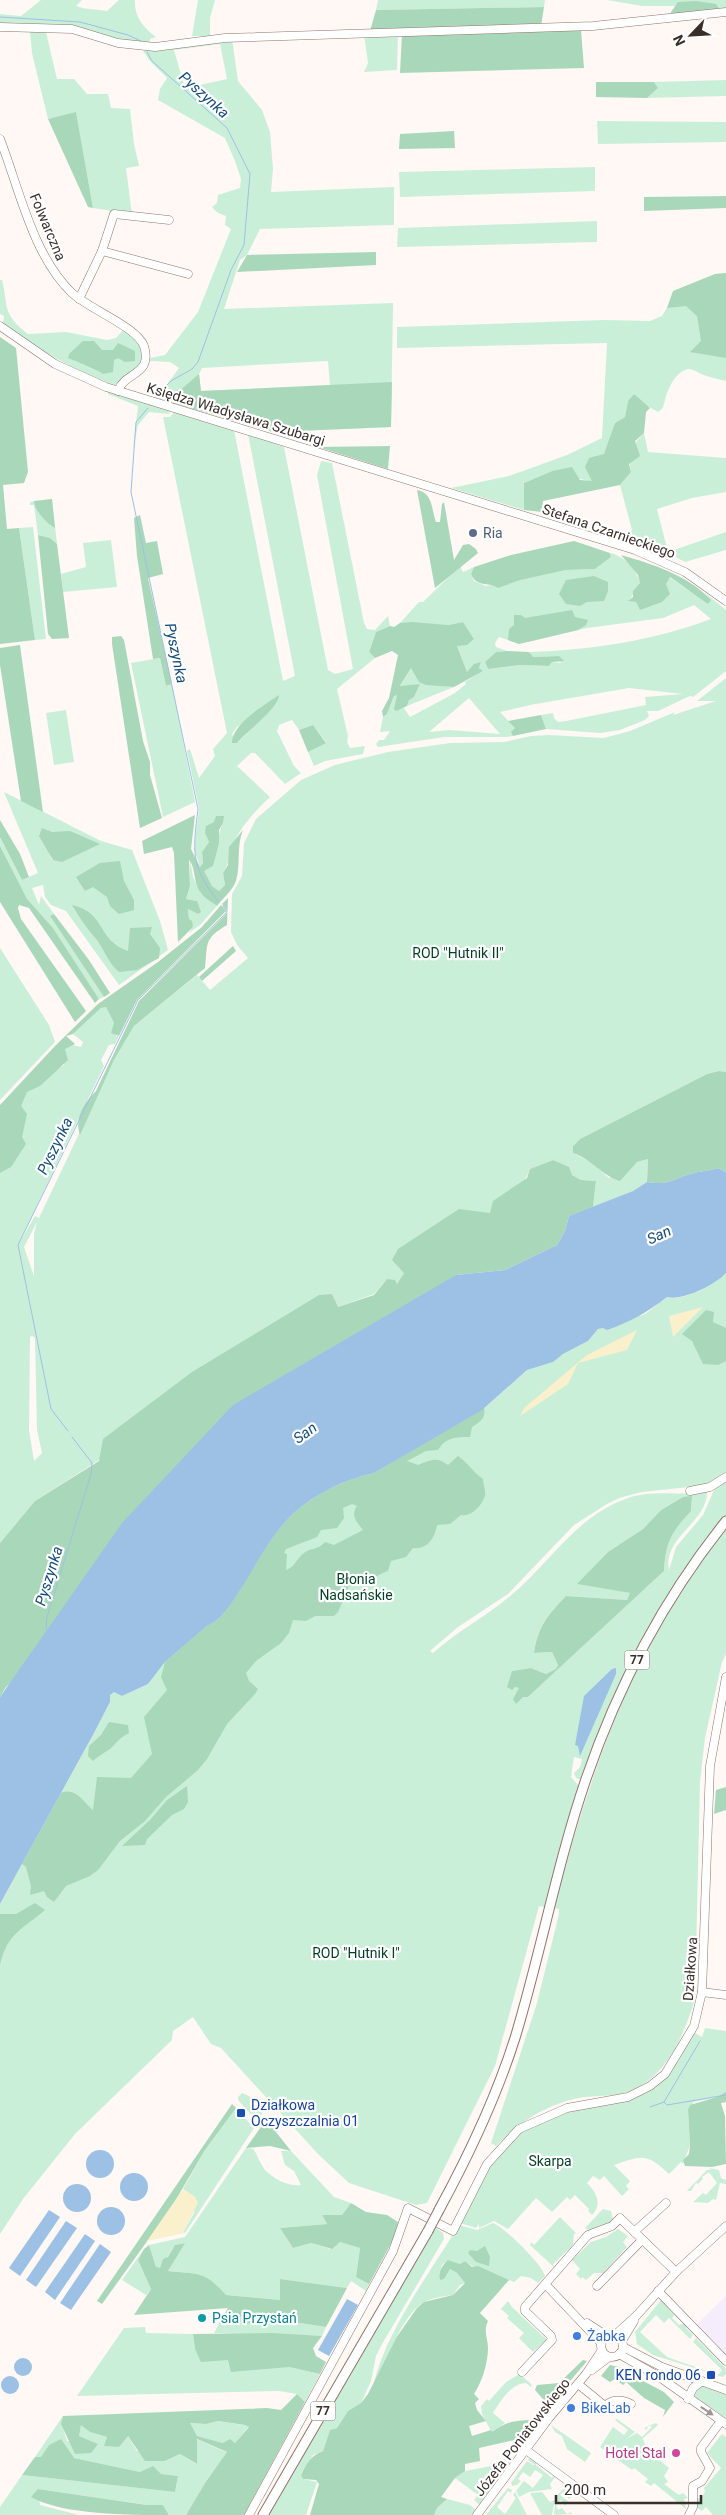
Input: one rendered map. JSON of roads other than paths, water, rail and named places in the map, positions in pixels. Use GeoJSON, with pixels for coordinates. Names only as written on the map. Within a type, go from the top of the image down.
{"type":"FeatureCollection","features":[{"type":"Feature","properties":{"kind":"main road","name":"77"},"geometry":{"type":"LineString","coordinates":[[263,2515],[428,2230],[474,2144],[502,2075],[526,2002],[552,1897],[586,1779],[621,1692],[668,1605],[726,1520]]}},
{"type":"Feature","properties":{"kind":"street"},"geometry":{"type":"LineString","coordinates":[[0,27],[72,29],[118,43],[155,47],[225,38],[595,26],[726,12]]}},
{"type":"Feature","properties":{"kind":"street","name":"Folwarczna"},"geometry":{"type":"LineString","coordinates":[[0,139],[45,256],[62,282],[79,299],[133,332],[142,341],[146,359],[142,368],[122,383],[118,391]]}},
{"type":"Feature","properties":{"kind":"street"},"geometry":{"type":"LineString","coordinates":[[79,299],[102,251],[114,214],[169,220]]}},
{"type":"Feature","properties":{"kind":"street"},"geometry":{"type":"LineString","coordinates":[[102,251],[188,274]]}},
{"type":"Feature","properties":{"kind":"street","name":"Księdza Władysława Szubargi"},"geometry":{"type":"LineString","coordinates":[[0,326],[62,368],[118,391],[475,501]]}},
{"type":"Feature","properties":{"kind":"street","name":"Stefana Czarnieckiego"},"geometry":{"type":"LineString","coordinates":[[475,501],[648,554],[686,572],[726,601]]}},
{"type":"Feature","properties":{"kind":"street"},"geometry":{"type":"LineString","coordinates":[[690,1490],[710,1487],[726,1478]]}},
{"type":"Feature","properties":{"kind":"street","name":"Działkowa"},"geometry":{"type":"LineString","coordinates":[[249,2515],[393,2251],[408,2208],[452,2231],[487,2164],[519,2130],[567,2108],[628,2097],[656,2082],[672,2065],[688,2038],[698,2016],[702,1992],[710,1766],[726,1677]]}},
{"type":"Feature","properties":{"kind":"street"},"geometry":{"type":"LineString","coordinates":[[702,1992],[726,1995]]}},
{"type":"Feature","properties":{"kind":"street"},"geometry":{"type":"LineString","coordinates":[[634,2232],[666,2203]]}},
{"type":"Feature","properties":{"kind":"street"},"geometry":{"type":"LineString","coordinates":[[522,2372],[552,2340],[551,2336],[525,2311],[525,2307],[546,2285],[554,2275],[554,2271],[588,2235],[612,2226],[620,2218],[676,2272]]}},
{"type":"Feature","properties":{"kind":"street"},"geometry":{"type":"LineString","coordinates":[[611,2335],[637,2315],[676,2272],[726,2226]]}},
{"type":"Feature","properties":{"kind":"street"},"geometry":{"type":"LineString","coordinates":[[597,2286],[642,2240]]}},
{"type":"Feature","properties":{"kind":"street"},"geometry":{"type":"LineString","coordinates":[[546,2285],[581,2320],[609,2356],[621,2347],[637,2315]]}},
{"type":"Feature","properties":{"kind":"street"},"geometry":{"type":"LineString","coordinates":[[658,2291],[726,2361]]}},
{"type":"Feature","properties":{"kind":"street"},"geometry":{"type":"LineString","coordinates":[[581,2320],[611,2335],[621,2347],[658,2376],[724,2422],[701,2448],[701,2452],[710,2468],[702,2481],[693,2486],[693,2507],[689,2515]]}},
{"type":"Feature","properties":{"kind":"street"},"geometry":{"type":"LineString","coordinates":[[630,2328],[628,2340],[636,2354]]}},
{"type":"Feature","properties":{"kind":"street","name":"Józefa Poniatowskiego"},"geometry":{"type":"LineString","coordinates":[[477,2515],[586,2374],[602,2346],[611,2335]]}},
{"type":"Feature","properties":{"kind":"street"},"geometry":{"type":"LineString","coordinates":[[621,2347],[662,2366],[726,2390]]}},
{"type":"Feature","properties":{"kind":"street","name":"Józefa Poniatowskiego"},"geometry":{"type":"LineString","coordinates":[[586,2374],[609,2356]]}},
{"type":"Feature","properties":{"kind":"street"},"geometry":{"type":"LineString","coordinates":[[688,2398],[693,2388],[702,2381]]}},
{"type":"Feature","properties":{"kind":"street"},"geometry":{"type":"LineString","coordinates":[[578,2384],[605,2406],[620,2400],[631,2404]]}},
{"type":"Feature","properties":{"kind":"street"},"geometry":{"type":"LineString","coordinates":[[526,2450],[610,2514]]}},
{"type":"Feature","properties":{"kind":"water","name":"San"},"geometry":{"type":"Polygon","coordinates":[[[718,1168],[726,1172],[726,1273],[721,1278],[698,1291],[681,1297],[667,1297],[646,1312],[623,1324],[607,1330],[603,1328],[598,1329],[588,1341],[563,1354],[553,1362],[527,1370],[482,1410],[374,1473],[350,1480],[327,1490],[296,1511],[275,1535],[219,1619],[207,1626],[165,1662],[148,1684],[122,1696],[114,1692],[110,1695],[110,1702],[94,1733],[0,1904],[0,1697],[122,1523],[233,1405],[456,1275],[505,1270],[557,1245],[565,1231],[569,1216],[633,1191],[647,1182],[662,1183],[718,1168]]]}},
{"type":"Feature","properties":{"kind":"water"},"geometry":{"type":"Polygon","coordinates":[[[616,1668],[616,1674],[580,1756],[578,1746],[575,1745],[584,1696],[612,1669],[616,1668]]]}},
{"type":"Feature","properties":{"kind":"water"},"geometry":{"type":"Polygon","coordinates":[[[100,2150],[110,2154],[114,2164],[110,2174],[100,2178],[90,2174],[86,2164],[90,2154],[100,2150]]]}},
{"type":"Feature","properties":{"kind":"water"},"geometry":{"type":"Polygon","coordinates":[[[134,2173],[144,2177],[148,2187],[144,2197],[134,2201],[124,2197],[120,2187],[124,2177],[134,2173]]]}},
{"type":"Feature","properties":{"kind":"water"},"geometry":{"type":"Polygon","coordinates":[[[77,2184],[87,2188],[91,2198],[87,2208],[77,2212],[67,2208],[63,2198],[67,2188],[77,2184]]]}},
{"type":"Feature","properties":{"kind":"water"},"geometry":{"type":"Polygon","coordinates":[[[111,2207],[121,2211],[125,2221],[121,2231],[111,2235],[101,2231],[97,2221],[101,2211],[111,2207]]]}},
{"type":"Feature","properties":{"kind":"water"},"geometry":{"type":"Polygon","coordinates":[[[49,2210],[60,2217],[20,2276],[9,2268],[49,2210]]]}},
{"type":"Feature","properties":{"kind":"water"},"geometry":{"type":"Polygon","coordinates":[[[66,2221],[77,2228],[36,2287],[26,2280],[66,2221]]]}},
{"type":"Feature","properties":{"kind":"water"},"geometry":{"type":"Polygon","coordinates":[[[85,2234],[95,2241],[55,2300],[45,2292],[85,2234]]]}},
{"type":"Feature","properties":{"kind":"water"},"geometry":{"type":"Polygon","coordinates":[[[100,2244],[111,2252],[71,2310],[60,2303],[100,2244]]]}},
{"type":"Feature","properties":{"kind":"water"},"geometry":{"type":"Polygon","coordinates":[[[347,2299],[358,2305],[329,2356],[318,2350],[347,2299]]]}},
{"type":"Feature","properties":{"kind":"water"},"geometry":{"type":"Polygon","coordinates":[[[19,2358],[27,2358],[32,2363],[30,2374],[19,2376],[14,2371],[14,2363],[19,2358]]]}},
{"type":"Feature","properties":{"kind":"water"},"geometry":{"type":"Polygon","coordinates":[[[6,2376],[14,2376],[19,2381],[17,2392],[6,2394],[1,2389],[1,2381],[6,2376]]]}},
{"type":"Feature","properties":{"kind":"waterway","name":"Pyszynka"},"geometry":{"type":"LineString","coordinates":[[0,17],[80,22],[128,35],[143,42]]}},
{"type":"Feature","properties":{"kind":"waterway","name":"Pyszynka"},"geometry":{"type":"LineString","coordinates":[[147,52],[152,61],[227,128],[250,174],[244,245],[231,270],[198,362],[192,369],[171,381],[156,396]]}},
{"type":"Feature","properties":{"kind":"waterway","name":"Pyszynka"},"geometry":{"type":"LineString","coordinates":[[148,408],[136,422],[131,492],[198,809],[195,836],[198,868],[202,878],[218,901]]}},
{"type":"Feature","properties":{"kind":"waterway","name":"Pyszynka"},"geometry":{"type":"LineString","coordinates":[[68,1431],[51,1409],[18,1245],[138,1000],[227,912],[223,906]]}},
{"type":"Feature","properties":{"kind":"waterway","name":"Pyszynka"},"geometry":{"type":"LineString","coordinates":[[46,1630],[47,1617],[91,1474],[92,1463],[72,1437]]}},
{"type":"Feature","properties":{"kind":"waterway"},"geometry":{"type":"LineString","coordinates":[[664,2102],[700,2041]]}},
{"type":"Feature","properties":{"kind":"waterway"},"geometry":{"type":"LineString","coordinates":[[650,2107],[664,2102],[667,2105],[726,2095]]}},
{"type":"Feature","properties":{"kind":"place","name":"Ria"},"geometry":{"type":"Point","coordinates":[473,533]}},
{"type":"Feature","properties":{"kind":"place","name":"Działkowa Oczyszczalnia 01"},"geometry":{"type":"Point","coordinates":[241,2113]}},
{"type":"Feature","properties":{"kind":"place","name":"Psia Przystań"},"geometry":{"type":"Point","coordinates":[202,2318]}},
{"type":"Feature","properties":{"kind":"place","name":"Żabka"},"geometry":{"type":"Point","coordinates":[577,2336]}},
{"type":"Feature","properties":{"kind":"place","name":"KEN rondo 06"},"geometry":{"type":"Point","coordinates":[711,2375]}},
{"type":"Feature","properties":{"kind":"place","name":"BikeLab"},"geometry":{"type":"Point","coordinates":[571,2408]}},
{"type":"Feature","properties":{"kind":"place","name":"Hotel Stal"},"geometry":{"type":"Point","coordinates":[676,2453]}},
{"type":"Feature","properties":{"kind":"park label","name":"ROD \"Hutnik II\""},"geometry":{"type":"Point","coordinates":[458,953]}},
{"type":"Feature","properties":{"kind":"park label","name":"Błonia Nadsańskie"},"geometry":{"type":"Point","coordinates":[356,1588]}},
{"type":"Feature","properties":{"kind":"park label","name":"ROD \"Hutnik I\""},"geometry":{"type":"Point","coordinates":[356,1953]}},
{"type":"Feature","properties":{"kind":"park label","name":"Skarpa"},"geometry":{"type":"Point","coordinates":[550,2161]}}]}
